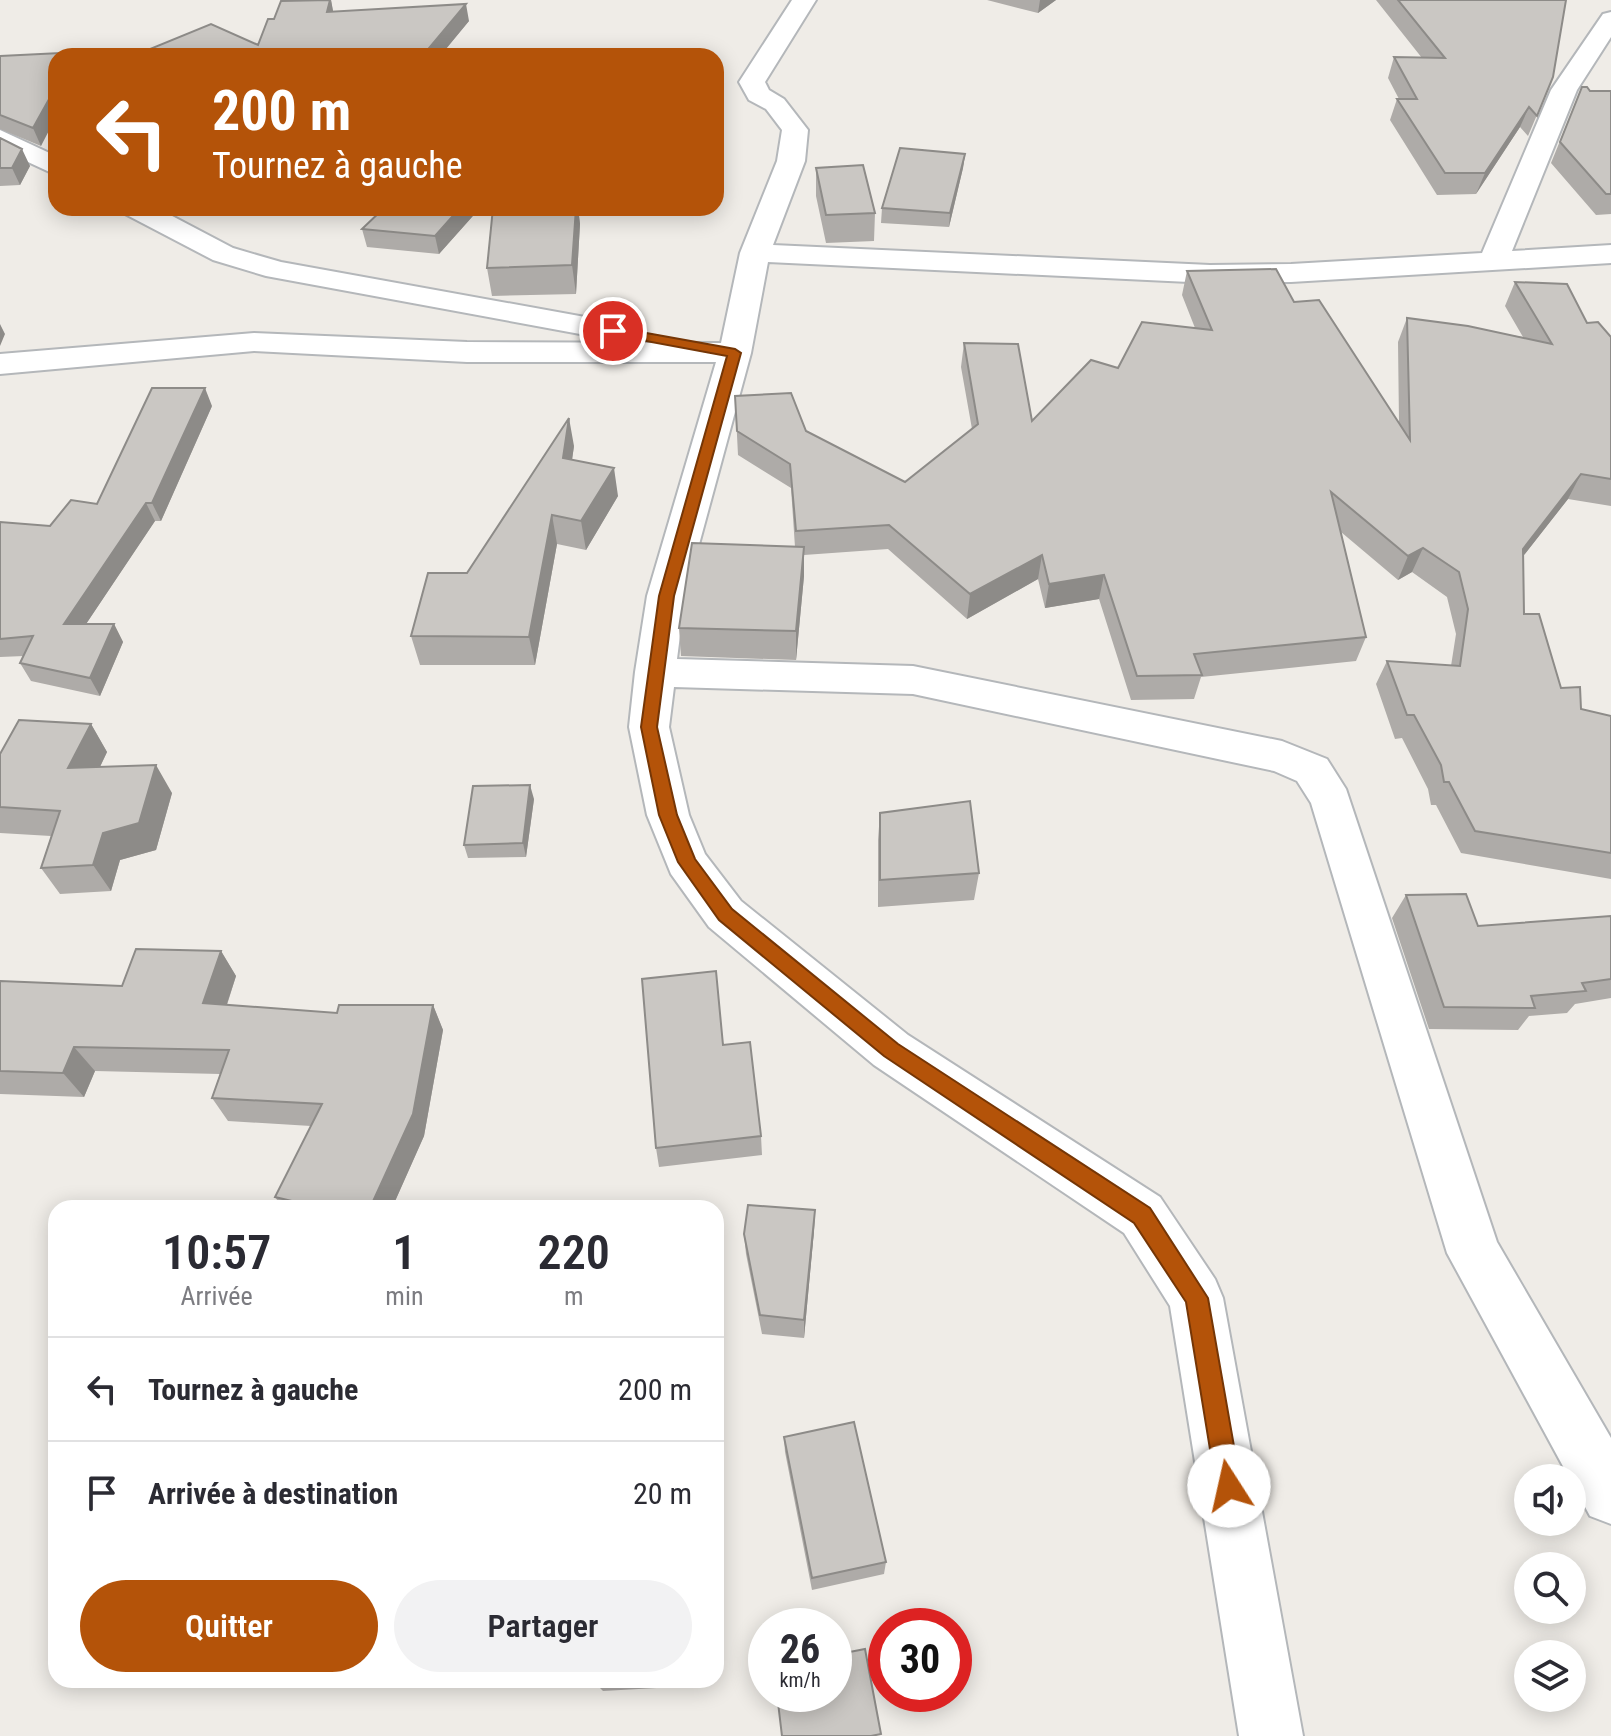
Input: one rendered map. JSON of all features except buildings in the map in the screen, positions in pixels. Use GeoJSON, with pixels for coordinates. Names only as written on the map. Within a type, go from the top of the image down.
{"type":"FeatureCollection","features":[{"type":"Feature","properties":{"kind":"street"},"geometry":{"type":"LineString","coordinates":[[804,0],[752,82],[758,95],[775,104],[795,130],[791,161],[755,253],[735,353],[666,596],[649,727],[668,815],[687,862],[725,914],[891,1050],[1142,1215],[1196,1298],[1271,1736]]}},
{"type":"Feature","properties":{"kind":"street"},"geometry":{"type":"LineString","coordinates":[[1493,261],[1564,90],[1611,19]]}},
{"type":"Feature","properties":{"kind":"street"},"geometry":{"type":"LineString","coordinates":[[0,138],[48,163]]}},
{"type":"Feature","properties":{"kind":"street"},"geometry":{"type":"LineString","coordinates":[[150,216],[223,254],[277,270],[735,353]]}},
{"type":"Feature","properties":{"kind":"street"},"geometry":{"type":"LineString","coordinates":[[755,253],[1210,274],[1611,254]]}},
{"type":"Feature","properties":{"kind":"street"},"geometry":{"type":"LineString","coordinates":[[0,364],[254,342],[467,352],[735,353]]}},
{"type":"Feature","properties":{"kind":"street"},"geometry":{"type":"LineString","coordinates":[[655,672],[913,680],[1282,757],[1312,770],[1331,801],[1474,1253],[1611,1495]]}},
{"type":"Feature","properties":{"kind":"route"},"geometry":{"type":"LineString","coordinates":[[613,331],[735,353],[666,596],[649,727],[668,815],[687,862],[725,914],[891,1050],[1142,1215],[1196,1298],[1229,1486]]}}]}
